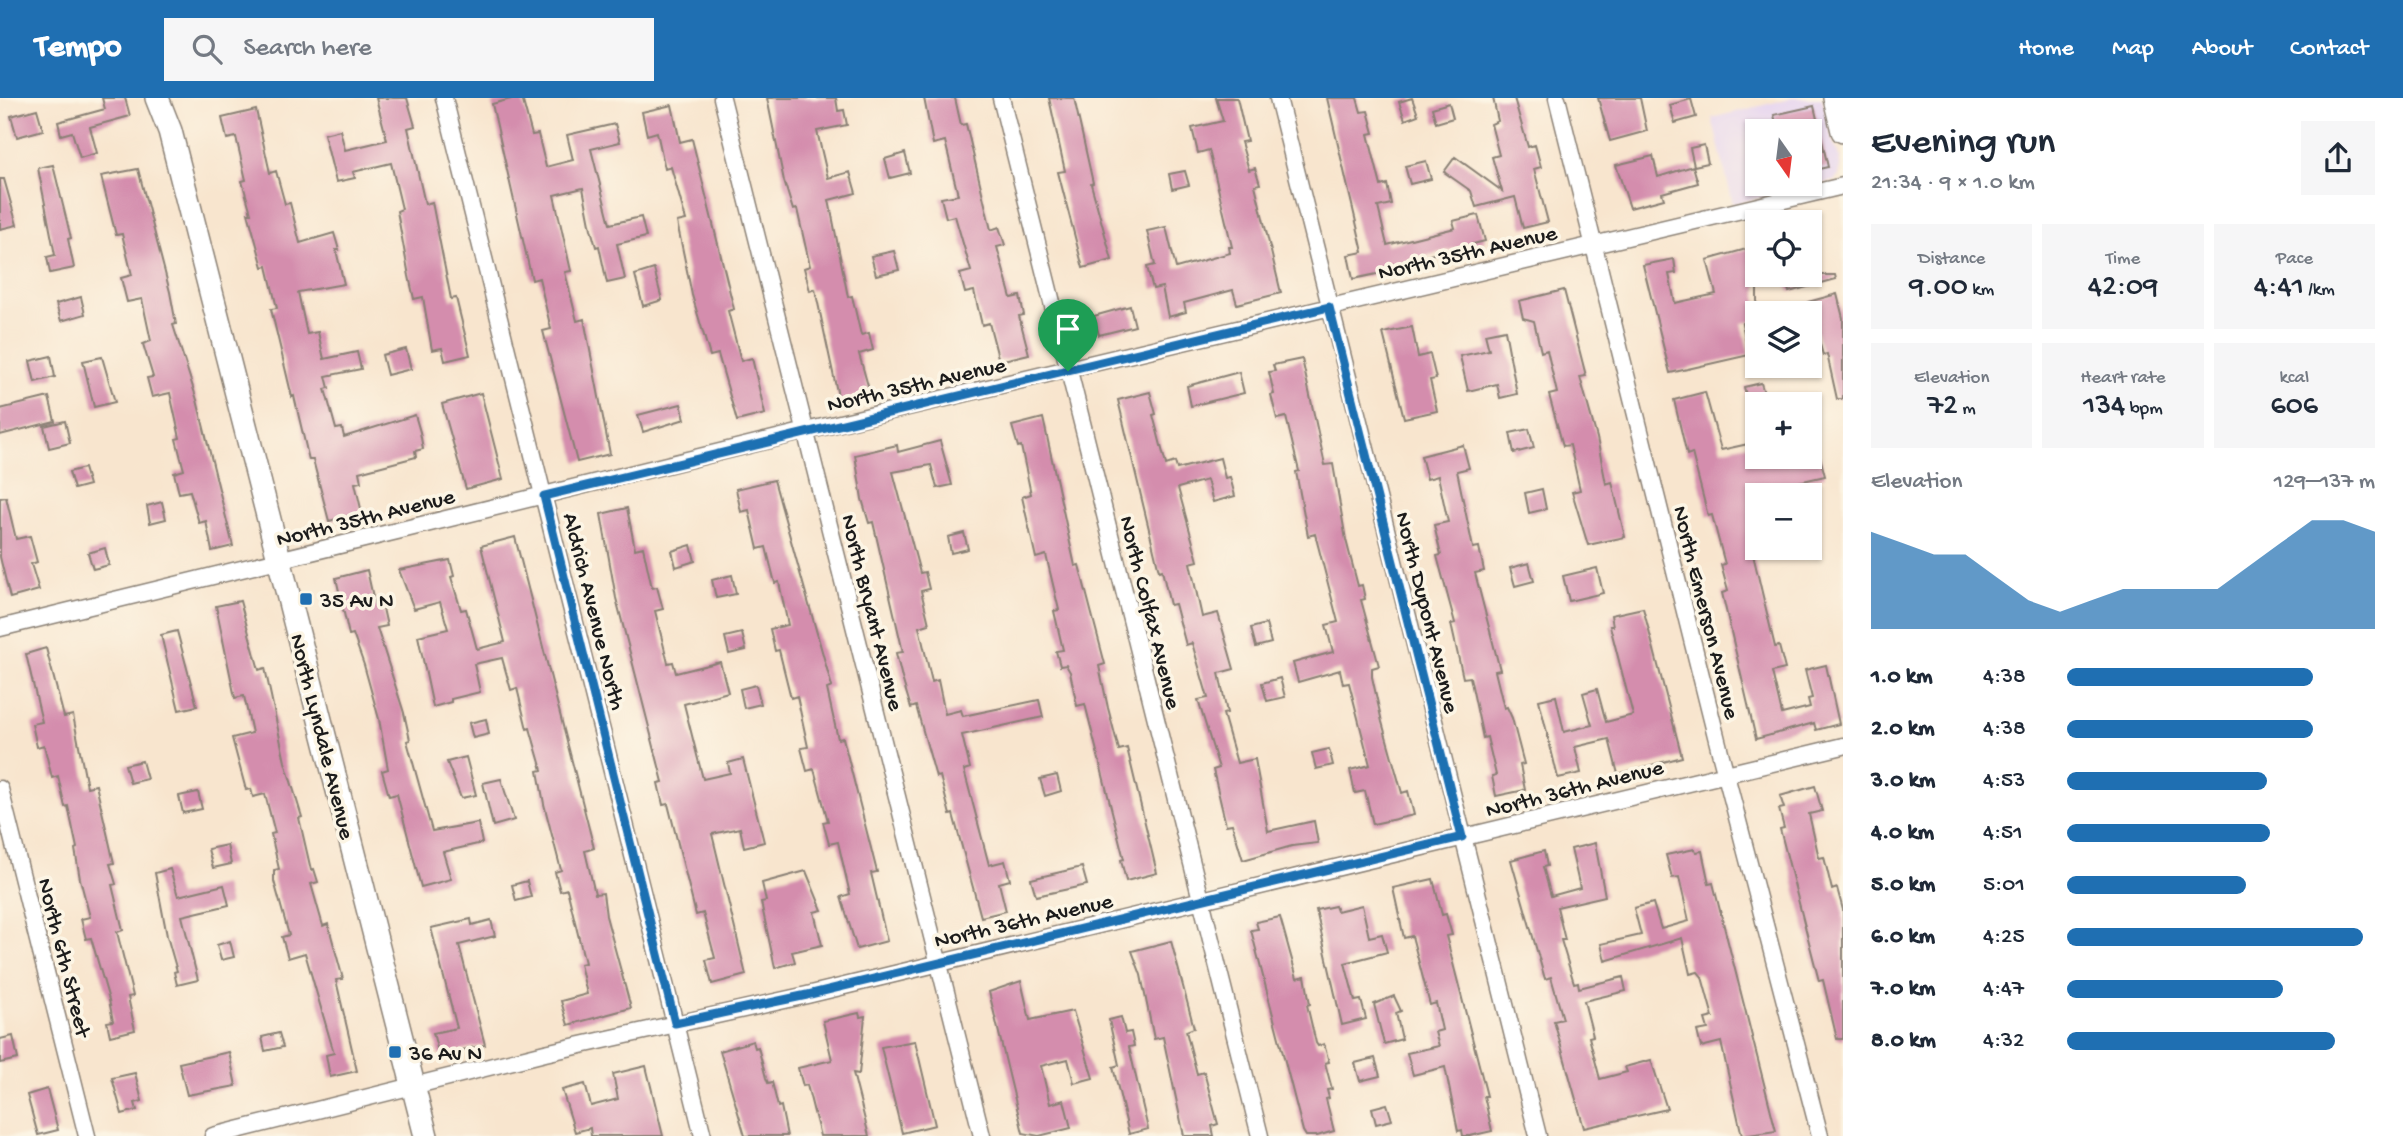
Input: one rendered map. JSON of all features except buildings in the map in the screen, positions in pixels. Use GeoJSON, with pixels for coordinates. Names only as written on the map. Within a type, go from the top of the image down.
{"type":"FeatureCollection","features":[{"type":"Feature","properties":{"kind":"street","name":"North Lyndale Avenue"},"geometry":{"type":"LineString","coordinates":[[157,98],[170,131],[426,1136]]}},
{"type":"Feature","properties":{"kind":"street","name":"North Lyndale Avenue"},"geometry":{"type":"LineString","coordinates":[[170,131],[172,98]]}},
{"type":"Feature","properties":{"kind":"street","name":"Aldrich Avenue North"},"geometry":{"type":"LineString","coordinates":[[444,98],[703,1136]]}},
{"type":"Feature","properties":{"kind":"street","name":"North Bryant Avenue"},"geometry":{"type":"LineString","coordinates":[[722,98],[982,1136]]}},
{"type":"Feature","properties":{"kind":"street","name":"North Colfax Avenue"},"geometry":{"type":"LineString","coordinates":[[1001,98],[1260,1136]]}},
{"type":"Feature","properties":{"kind":"street","name":"North Dupont Avenue"},"geometry":{"type":"LineString","coordinates":[[1278,98],[1538,1136]]}},
{"type":"Feature","properties":{"kind":"street","name":"North Emerson Avenue"},"geometry":{"type":"LineString","coordinates":[[1557,98],[1820,1136]]}},
{"type":"Feature","properties":{"kind":"street"},"geometry":{"type":"LineString","coordinates":[[1835,98],[1843,131]]}},
{"type":"Feature","properties":{"kind":"street","name":"North 35th Avenue"},"geometry":{"type":"LineString","coordinates":[[0,628],[806,431],[1843,186]]}},
{"type":"Feature","properties":{"kind":"street","name":"North 36th Avenue"},"geometry":{"type":"LineString","coordinates":[[213,1136],[675,1023],[1843,746]]}},
{"type":"Feature","properties":{"kind":"street","name":"North 6th Street"},"geometry":{"type":"LineString","coordinates":[[0,789],[87,1136]]}},
{"type":"Feature","properties":{"kind":"shaded area"},"geometry":{"type":"Polygon","coordinates":[[[1792,98],[1822,98],[1833,143],[1841,158],[1839,176],[1834,181],[1822,184],[1822,119],[1745,119],[1745,196],[1768,196],[1733,204],[1712,118],[1792,98]]]}},
{"type":"Feature","properties":{"kind":"place","name":"35 Av N"},"geometry":{"type":"Point","coordinates":[306,599]}},
{"type":"Feature","properties":{"kind":"place","name":"36 Av N"},"geometry":{"type":"Point","coordinates":[395,1052]}},
{"type":"Feature","properties":{"kind":"route"},"geometry":{"type":"LineString","coordinates":[[1329,307],[1462,837],[807,995],[675,1023],[544,496],[806,431],[1068,371],[1329,307]]}}]}
